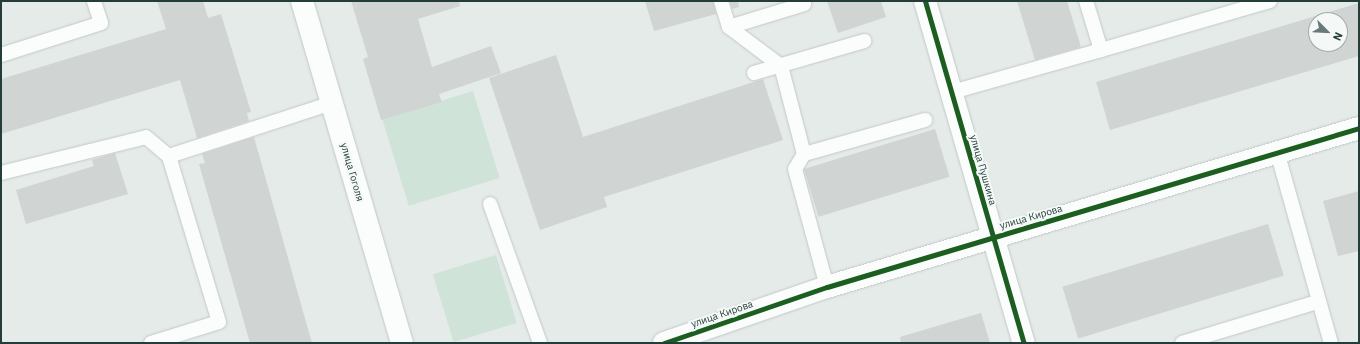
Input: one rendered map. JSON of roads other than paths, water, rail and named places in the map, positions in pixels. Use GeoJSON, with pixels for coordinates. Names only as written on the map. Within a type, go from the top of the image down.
{"type":"FeatureCollection","features":[{"type":"Feature","properties":{"kind":"street","name":"улица Гоголя"},"geometry":{"type":"LineString","coordinates":[[302,1],[402,343]]}},
{"type":"Feature","properties":{"kind":"street","name":"улица Пушкина"},"geometry":{"type":"LineString","coordinates":[[925,1],[1024,343]]}},
{"type":"Feature","properties":{"kind":"street","name":"улица Кирова"},"geometry":{"type":"LineString","coordinates":[[664,343],[827,287],[993,237],[1278,155],[1359,128]]}},
{"type":"Feature","properties":{"kind":"lane"},"geometry":{"type":"LineString","coordinates":[[1,55],[101,23],[94,1]]}},
{"type":"Feature","properties":{"kind":"lane"},"geometry":{"type":"LineString","coordinates":[[721,1],[729,27],[780,66],[804,154],[795,170],[827,287]]}},
{"type":"Feature","properties":{"kind":"lane"},"geometry":{"type":"LineString","coordinates":[[729,27],[804,4],[804,1]]}},
{"type":"Feature","properties":{"kind":"lane"},"geometry":{"type":"LineString","coordinates":[[1086,1],[1101,50]]}},
{"type":"Feature","properties":{"kind":"lane"},"geometry":{"type":"LineString","coordinates":[[952,92],[1270,1]]}},
{"type":"Feature","properties":{"kind":"lane"},"geometry":{"type":"LineString","coordinates":[[754,73],[864,41]]}},
{"type":"Feature","properties":{"kind":"lane"},"geometry":{"type":"LineString","coordinates":[[169,156],[332,103]]}},
{"type":"Feature","properties":{"kind":"lane"},"geometry":{"type":"LineString","coordinates":[[804,154],[925,120]]}},
{"type":"Feature","properties":{"kind":"lane"},"geometry":{"type":"LineString","coordinates":[[1,173],[146,137],[169,156],[219,322],[151,343]]}},
{"type":"Feature","properties":{"kind":"lane"},"geometry":{"type":"LineString","coordinates":[[1278,155],[1317,302],[1331,343]]}},
{"type":"Feature","properties":{"kind":"lane"},"geometry":{"type":"LineString","coordinates":[[490,204],[540,343]]}},
{"type":"Feature","properties":{"kind":"lane"},"geometry":{"type":"LineString","coordinates":[[1182,343],[1317,302]]}}]}
